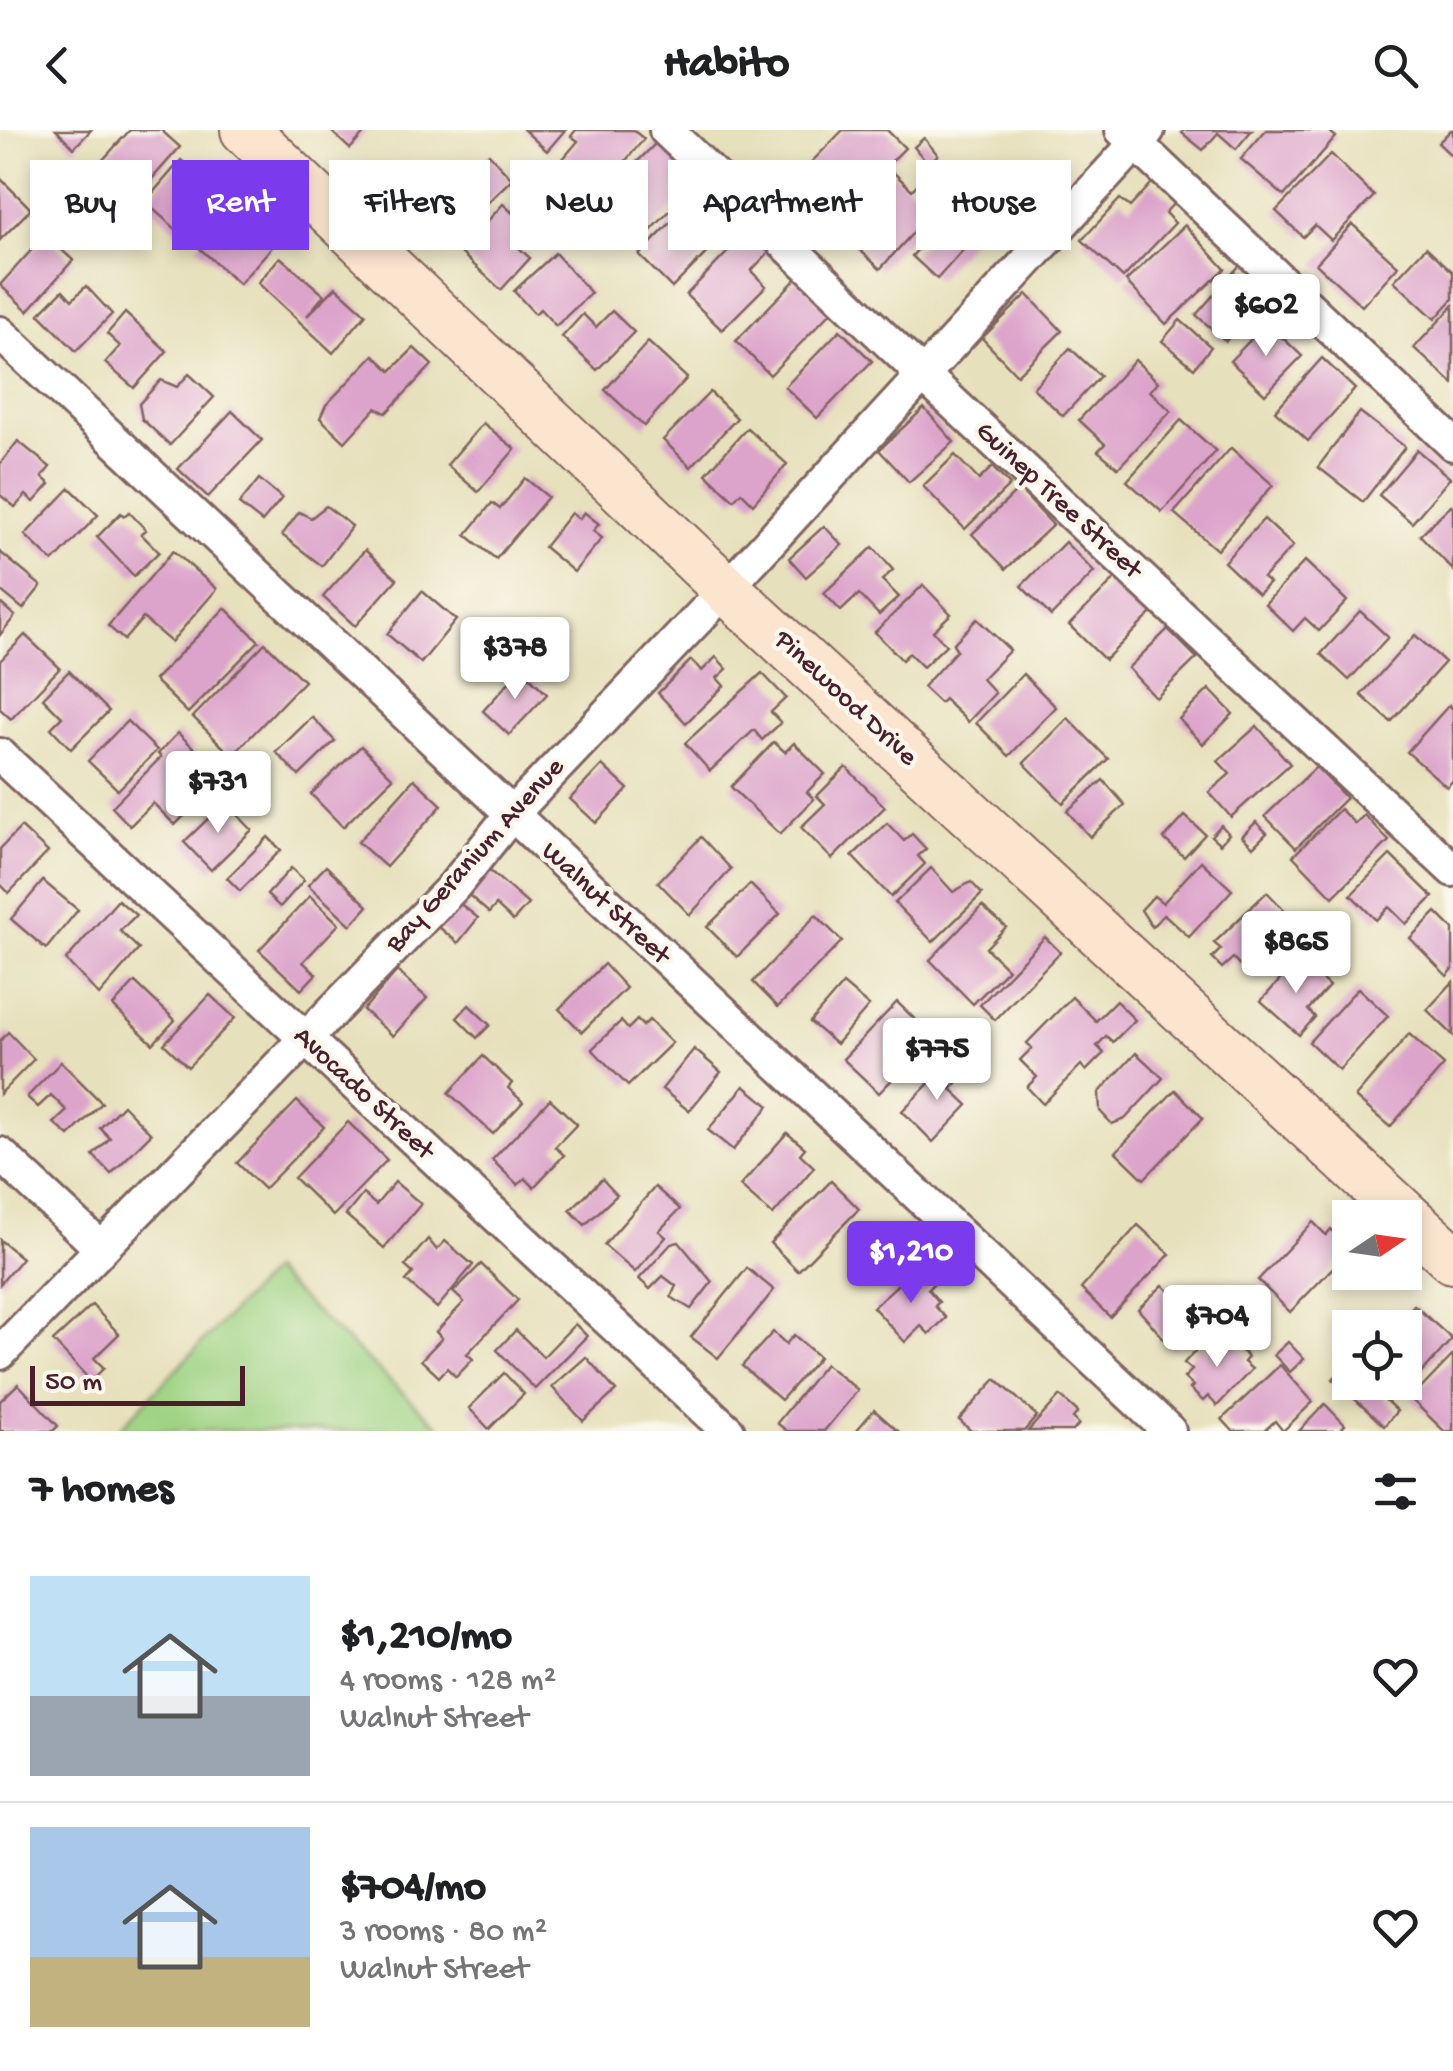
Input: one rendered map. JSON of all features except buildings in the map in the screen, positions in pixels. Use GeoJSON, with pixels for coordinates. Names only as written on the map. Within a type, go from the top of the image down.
{"type":"FeatureCollection","features":[{"type":"Feature","properties":{"kind":"main road","name":"Pinewood Drive"},"geometry":{"type":"LineString","coordinates":[[245,130],[726,590],[1453,1258]]}},
{"type":"Feature","properties":{"kind":"street","name":"Guinep Tree Street"},"geometry":{"type":"LineString","coordinates":[[666,130],[1453,870]]}},
{"type":"Feature","properties":{"kind":"street","name":"Bay Geranium Avenue"},"geometry":{"type":"LineString","coordinates":[[0,1353],[454,886],[510,816],[726,590],[1135,134]]}},
{"type":"Feature","properties":{"kind":"street"},"geometry":{"type":"LineString","coordinates":[[1135,134],[1453,444]]}},
{"type":"Feature","properties":{"kind":"street","name":"Walnut Street"},"geometry":{"type":"LineString","coordinates":[[0,333],[1169,1431]]}},
{"type":"Feature","properties":{"kind":"street","name":"Avocado Street"},"geometry":{"type":"LineString","coordinates":[[0,755],[728,1431]]}},
{"type":"Feature","properties":{"kind":"street"},"geometry":{"type":"LineString","coordinates":[[0,1154],[101,1248]]}},
{"type":"Feature","properties":{"kind":"green space"},"geometry":{"type":"Polygon","coordinates":[[[271,1271],[444,1431],[117,1431],[271,1271]]]}}]}
